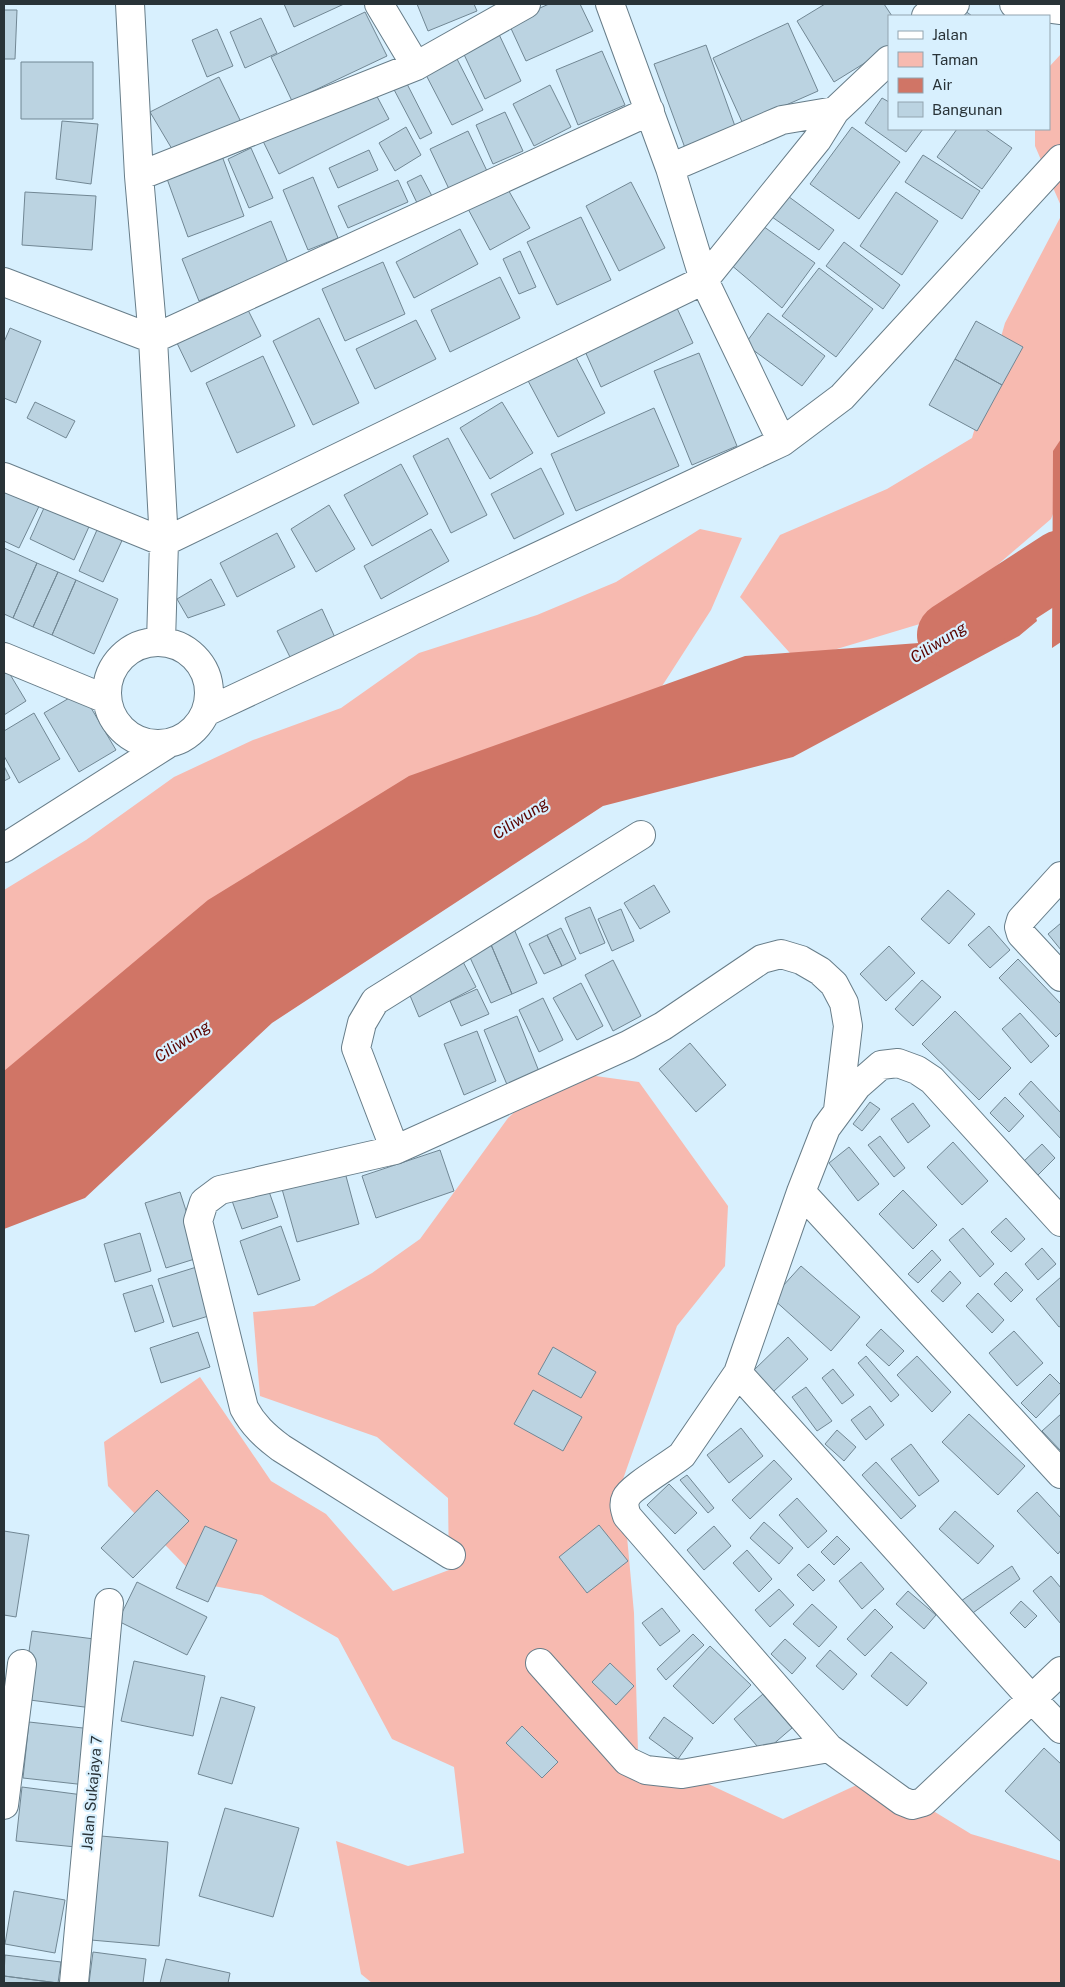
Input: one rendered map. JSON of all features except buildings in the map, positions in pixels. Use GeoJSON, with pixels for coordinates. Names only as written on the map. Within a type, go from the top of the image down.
{"type":"FeatureCollection","features":[{"type":"Feature","properties":{"kind":"street"},"geometry":{"type":"LineString","coordinates":[[130,4],[139,176],[153,338],[164,542],[161,642]]}},
{"type":"Feature","properties":{"kind":"street"},"geometry":{"type":"LineString","coordinates":[[379,4],[416,66]]}},
{"type":"Feature","properties":{"kind":"street"},"geometry":{"type":"LineString","coordinates":[[139,176],[416,66],[526,4]]}},
{"type":"Feature","properties":{"kind":"street"},"geometry":{"type":"LineString","coordinates":[[610,4],[670,168],[704,280],[782,442]]}},
{"type":"Feature","properties":{"kind":"street"},"geometry":{"type":"LineString","coordinates":[[927,15],[937,7],[955,4]]}},
{"type":"Feature","properties":{"kind":"street"},"geometry":{"type":"LineString","coordinates":[[1014,4],[1061,10]]}},
{"type":"Feature","properties":{"kind":"street"},"geometry":{"type":"LineString","coordinates":[[4,476],[164,542],[704,280],[818,140],[835,111],[888,61]]}},
{"type":"Feature","properties":{"kind":"street"},"geometry":{"type":"LineString","coordinates":[[4,282],[153,338],[650,110]]}},
{"type":"Feature","properties":{"kind":"street"},"geometry":{"type":"LineString","coordinates":[[670,168],[782,120],[835,111]]}},
{"type":"Feature","properties":{"kind":"street"},"geometry":{"type":"LineString","coordinates":[[206,712],[782,442],[842,397],[1061,159]]}},
{"type":"Feature","properties":{"kind":"street"},"geometry":{"type":"LineString","coordinates":[[4,848],[166,744],[183,738],[197,727],[206,712],[210,696],[207,680],[201,665],[190,653],[176,645],[161,642],[146,643],[133,648],[121,657],[113,668],[107,682],[106,699],[110,716],[120,729],[133,739],[150,745],[166,744]]}},
{"type":"Feature","properties":{"kind":"street"},"geometry":{"type":"LineString","coordinates":[[4,657],[106,699]]}},
{"type":"Feature","properties":{"kind":"street"},"geometry":{"type":"LineString","coordinates":[[395,1150],[356,1048],[362,1023],[375,1001],[642,835]]}},
{"type":"Feature","properties":{"kind":"street"},"geometry":{"type":"LineString","coordinates":[[1061,876],[1022,920],[1019,927],[1021,934],[1061,977]]}},
{"type":"Feature","properties":{"kind":"street"},"geometry":{"type":"LineString","coordinates":[[451,1555],[281,1448],[252,1424],[244,1408],[198,1221],[204,1202],[220,1190],[395,1150],[628,1045],[663,1026],[762,959],[781,954],[801,960],[820,971],[834,984],[844,1003],[848,1026],[838,1111]]}},
{"type":"Feature","properties":{"kind":"street"},"geometry":{"type":"LineString","coordinates":[[1061,1222],[932,1080],[917,1070],[898,1063],[881,1065],[857,1086],[826,1128],[800,1192],[738,1374],[682,1455],[670,1466],[630,1492],[625,1499],[624,1508],[627,1516],[829,1748],[902,1801],[912,1805],[923,1802],[1061,1671]]}},
{"type":"Feature","properties":{"kind":"street"},"geometry":{"type":"LineString","coordinates":[[800,1192],[1061,1474]]}},
{"type":"Feature","properties":{"kind":"street"},"geometry":{"type":"LineString","coordinates":[[738,1374],[1061,1729]]}},
{"type":"Feature","properties":{"kind":"street","name":"Jalan Sukajaya 7"},"geometry":{"type":"LineString","coordinates":[[74,1983],[109,1603]]}},
{"type":"Feature","properties":{"kind":"street"},"geometry":{"type":"LineString","coordinates":[[540,1663],[627,1761],[646,1770],[682,1774],[829,1748]]}},
{"type":"Feature","properties":{"kind":"street"},"geometry":{"type":"LineString","coordinates":[[4,1805],[22,1664]]}},
{"type":"Feature","properties":{"kind":"green space"},"geometry":{"type":"Polygon","coordinates":[[[1061,54],[1061,206],[1035,146],[1035,130],[1050,130],[1050,66],[1061,54]]]}},
{"type":"Feature","properties":{"kind":"green space"},"geometry":{"type":"Polygon","coordinates":[[[1061,216],[1061,494],[1051,519],[933,620],[797,661],[740,597],[780,535],[887,489],[972,438],[1005,323],[1061,216]]]}},
{"type":"Feature","properties":{"kind":"green space"},"geometry":{"type":"Polygon","coordinates":[[[700,529],[742,538],[711,610],[646,711],[4,1104],[4,890],[86,840],[174,777],[253,740],[341,708],[419,653],[537,615],[616,582],[700,529]]]}},
{"type":"Feature","properties":{"kind":"green space"},"geometry":{"type":"Polygon","coordinates":[[[559,1071],[639,1082],[728,1206],[725,1266],[677,1326],[622,1482],[634,1613],[638,1751],[783,1819],[876,1776],[971,1834],[1061,1861],[1061,1983],[372,1983],[361,1974],[336,1841],[408,1866],[464,1853],[454,1767],[392,1739],[338,1638],[262,1595],[203,1584],[108,1486],[104,1442],[200,1377],[271,1481],[326,1514],[393,1591],[449,1570],[448,1498],[377,1437],[260,1396],[253,1312],[314,1306],[372,1273],[420,1239],[508,1118],[559,1071]]]}},
{"type":"Feature","properties":{"kind":"water"},"geometry":{"type":"Polygon","coordinates":[[[1061,439],[1061,642],[1052,648],[1053,451],[1061,439]]]}},
{"type":"Feature","properties":{"kind":"water"},"geometry":{"type":"Polygon","coordinates":[[[1021,567],[1037,621],[1019,636],[793,757],[603,806],[272,1023],[85,1198],[4,1229],[4,1071],[208,900],[409,776],[745,656],[919,643],[1021,567]]]}},
{"type":"Feature","properties":{"kind":"waterway","name":"Ciliwung"},"geometry":{"type":"LineString","coordinates":[[950,635],[1061,563]]}}]}
